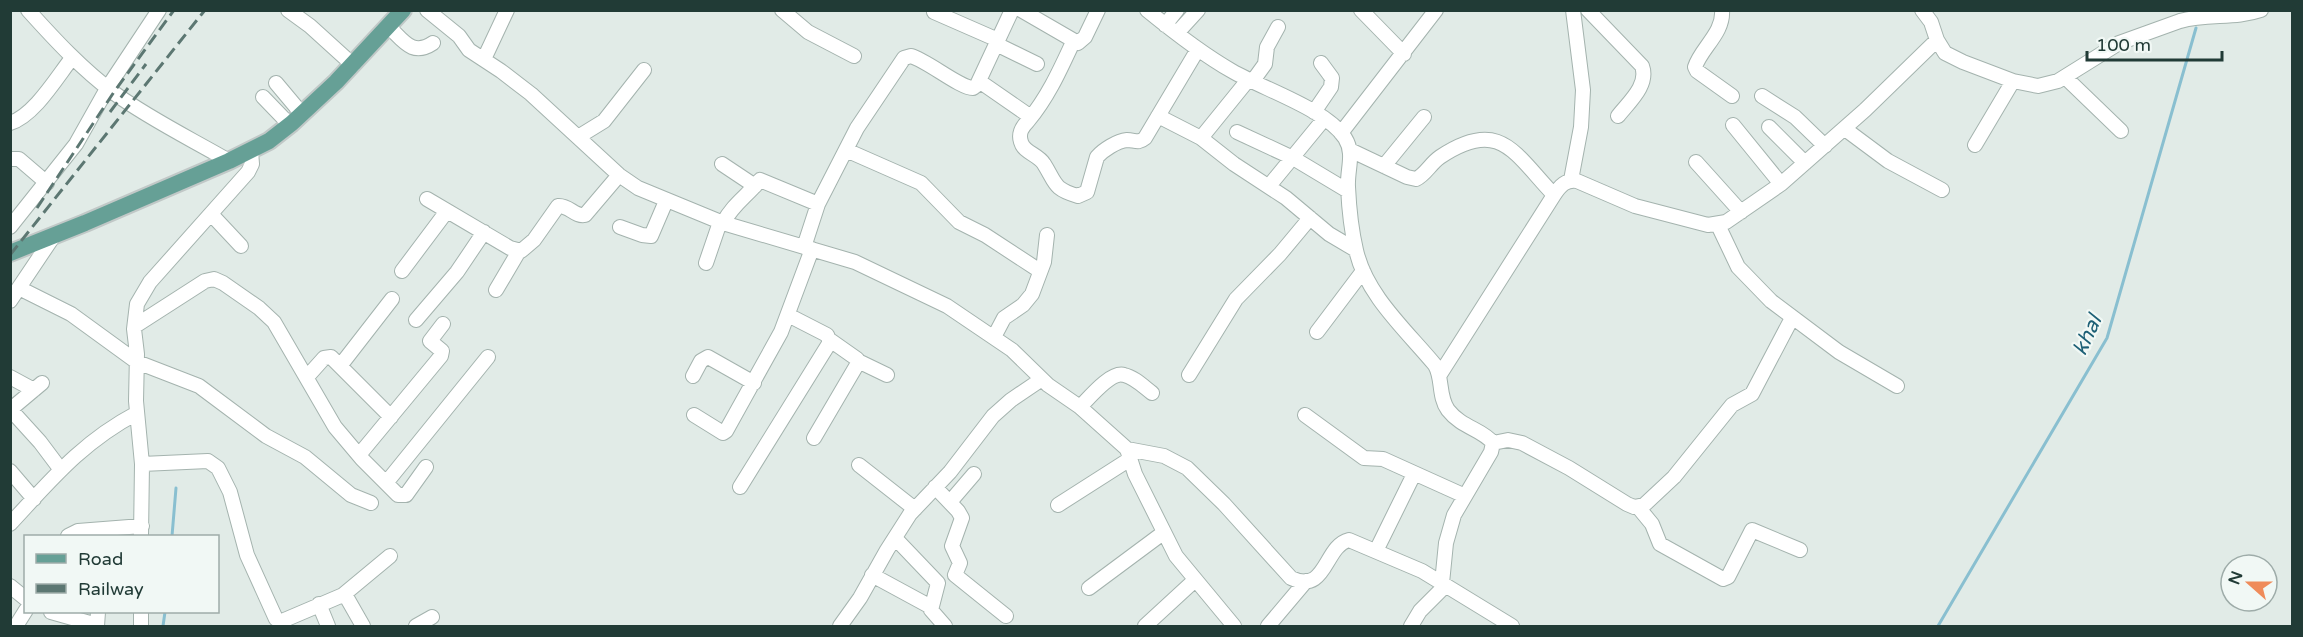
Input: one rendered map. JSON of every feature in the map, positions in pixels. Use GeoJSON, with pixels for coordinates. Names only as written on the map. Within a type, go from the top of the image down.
{"type":"FeatureCollection","features":[{"type":"Feature","properties":{"kind":"main road"},"geometry":{"type":"LineString","coordinates":[[10,252],[53,237],[251,151],[296,120],[353,65],[403,10]]}},
{"type":"Feature","properties":{"kind":"street"},"geometry":{"type":"LineString","coordinates":[[28,10],[72,58],[108,87],[146,113],[229,161]]}},
{"type":"Feature","properties":{"kind":"street"},"geometry":{"type":"LineString","coordinates":[[10,227],[47,183],[82,134],[108,87],[159,10]]}},
{"type":"Feature","properties":{"kind":"street"},"geometry":{"type":"LineString","coordinates":[[288,10],[317,32],[353,65]]}},
{"type":"Feature","properties":{"kind":"street"},"geometry":{"type":"LineString","coordinates":[[427,10],[459,36],[469,50],[531,94],[619,175],[638,189],[722,223],[855,262],[923,292],[993,336],[1023,359],[1042,380],[1080,407],[1128,454],[1163,533],[1176,556],[1234,627]]}},
{"type":"Feature","properties":{"kind":"street"},"geometry":{"type":"LineString","coordinates":[[484,59],[507,10]]}},
{"type":"Feature","properties":{"kind":"street"},"geometry":{"type":"LineString","coordinates":[[782,10],[808,32],[854,56]]}},
{"type":"Feature","properties":{"kind":"street"},"geometry":{"type":"LineString","coordinates":[[694,416],[725,433],[754,383],[788,315],[808,248],[818,204],[866,112],[906,57],[914,57],[927,62],[968,88],[973,88],[979,81],[1013,11],[1078,43],[1083,40],[1098,10]]}},
{"type":"Feature","properties":{"kind":"street"},"geometry":{"type":"LineString","coordinates":[[1147,10],[1198,49],[1250,81],[1319,116],[1341,133],[1350,150],[1348,191],[1356,250],[1363,271],[1375,292],[1435,365],[1442,398],[1447,409],[1460,423],[1487,437],[1493,443]]}},
{"type":"Feature","properties":{"kind":"street"},"geometry":{"type":"LineString","coordinates":[[1166,25],[1177,10]]}},
{"type":"Feature","properties":{"kind":"street"},"geometry":{"type":"LineString","coordinates":[[1177,33],[1198,10]]}},
{"type":"Feature","properties":{"kind":"street"},"geometry":{"type":"LineString","coordinates":[[1361,10],[1404,54]]}},
{"type":"Feature","properties":{"kind":"street"},"geometry":{"type":"LineString","coordinates":[[1341,133],[1436,10]]}},
{"type":"Feature","properties":{"kind":"street"},"geometry":{"type":"LineString","coordinates":[[1439,376],[1554,195],[1559,188],[1571,180],[1581,127],[1583,90],[1573,10]]}},
{"type":"Feature","properties":{"kind":"street"},"geometry":{"type":"LineString","coordinates":[[1588,10],[1642,66],[1644,71],[1641,86],[1618,116]]}},
{"type":"Feature","properties":{"kind":"street"},"geometry":{"type":"LineString","coordinates":[[1722,10],[1718,29],[1695,67],[1697,71],[1732,96]]}},
{"type":"Feature","properties":{"kind":"street"},"geometry":{"type":"LineString","coordinates":[[1922,10],[1931,22],[1937,40],[1945,53],[2013,81],[2038,86],[2048,85],[2120,43],[2180,21],[2190,18],[2236,16],[2261,10]]}},
{"type":"Feature","properties":{"kind":"street"},"geometry":{"type":"LineString","coordinates":[[934,12],[997,42],[1036,64]]}},
{"type":"Feature","properties":{"kind":"street"},"geometry":{"type":"LineString","coordinates":[[389,27],[414,48],[421,49],[433,43]]}},
{"type":"Feature","properties":{"kind":"street"},"geometry":{"type":"LineString","coordinates":[[1201,138],[1265,64],[1267,47],[1278,27]]}},
{"type":"Feature","properties":{"kind":"street"},"geometry":{"type":"LineString","coordinates":[[1571,180],[1621,201],[1708,225],[1718,225],[1781,184],[1845,129],[1937,40]]}},
{"type":"Feature","properties":{"kind":"street"},"geometry":{"type":"LineString","coordinates":[[1073,42],[1053,86],[1020,134],[1022,146],[1042,161],[1057,187],[1078,196],[1087,192],[1100,153],[1123,141],[1143,140],[1198,49]]}},
{"type":"Feature","properties":{"kind":"street"},"geometry":{"type":"LineString","coordinates":[[10,123],[21,118],[38,102],[72,58]]}},
{"type":"Feature","properties":{"kind":"street"},"geometry":{"type":"LineString","coordinates":[[1269,186],[1293,158],[1319,116],[1331,87],[1332,78],[1321,63]]}},
{"type":"Feature","properties":{"kind":"street"},"geometry":{"type":"LineString","coordinates":[[578,137],[607,118],[644,70]]}},
{"type":"Feature","properties":{"kind":"street"},"geometry":{"type":"LineString","coordinates":[[2065,76],[2121,131]]}},
{"type":"Feature","properties":{"kind":"street"},"geometry":{"type":"LineString","coordinates":[[979,81],[1031,117]]}},
{"type":"Feature","properties":{"kind":"street"},"geometry":{"type":"LineString","coordinates":[[1975,145],[2013,81]]}},
{"type":"Feature","properties":{"kind":"street"},"geometry":{"type":"LineString","coordinates":[[276,83],[296,120]]}},
{"type":"Feature","properties":{"kind":"street"},"geometry":{"type":"LineString","coordinates":[[1762,96],[1795,117],[1825,146]]}},
{"type":"Feature","properties":{"kind":"street"},"geometry":{"type":"LineString","coordinates":[[263,97],[296,120]]}},
{"type":"Feature","properties":{"kind":"street"},"geometry":{"type":"LineString","coordinates":[[1158,116],[1201,138],[1269,186],[1329,234],[1356,250]]}},
{"type":"Feature","properties":{"kind":"street"},"geometry":{"type":"LineString","coordinates":[[1384,166],[1424,117]]}},
{"type":"Feature","properties":{"kind":"street"},"geometry":{"type":"LineString","coordinates":[[1733,125],[1781,184]]}},
{"type":"Feature","properties":{"kind":"street"},"geometry":{"type":"LineString","coordinates":[[1769,128],[1805,163]]}},
{"type":"Feature","properties":{"kind":"street"},"geometry":{"type":"LineString","coordinates":[[1845,129],[1888,161],[1942,190]]}},
{"type":"Feature","properties":{"kind":"street"},"geometry":{"type":"LineString","coordinates":[[1237,132],[1293,158],[1348,191]]}},
{"type":"Feature","properties":{"kind":"street"},"geometry":{"type":"LineString","coordinates":[[1350,150],[1412,179],[1419,178],[1443,155],[1474,139],[1490,139],[1506,145],[1554,195]]}},
{"type":"Feature","properties":{"kind":"street"},"geometry":{"type":"LineString","coordinates":[[846,150],[921,183],[962,224],[1040,271]]}},
{"type":"Feature","properties":{"kind":"street"},"geometry":{"type":"LineString","coordinates":[[71,535],[78,531],[103,533],[142,531],[142,464],[136,413],[137,304],[145,288],[248,172],[252,164],[251,151]]}},
{"type":"Feature","properties":{"kind":"street"},"geometry":{"type":"LineString","coordinates":[[10,159],[19,159],[47,183]]}},
{"type":"Feature","properties":{"kind":"street"},"geometry":{"type":"LineString","coordinates":[[1696,162],[1741,212]]}},
{"type":"Feature","properties":{"kind":"street"},"geometry":{"type":"LineString","coordinates":[[723,164],[755,186]]}},
{"type":"Feature","properties":{"kind":"street"},"geometry":{"type":"LineString","coordinates":[[427,199],[510,248],[519,251],[525,249],[534,240],[558,206],[567,207],[579,215],[585,215],[619,175]]}},
{"type":"Feature","properties":{"kind":"street"},"geometry":{"type":"LineString","coordinates":[[706,263],[722,223],[732,207],[762,180],[818,204]]}},
{"type":"Feature","properties":{"kind":"street"},"geometry":{"type":"LineString","coordinates":[[620,227],[642,236],[651,236],[666,201]]}},
{"type":"Feature","properties":{"kind":"street"},"geometry":{"type":"LineString","coordinates":[[402,271],[447,210]]}},
{"type":"Feature","properties":{"kind":"street"},"geometry":{"type":"LineString","coordinates":[[211,214],[241,246]]}},
{"type":"Feature","properties":{"kind":"street"},"geometry":{"type":"LineString","coordinates":[[1189,375],[1236,299],[1280,254],[1310,218]]}},
{"type":"Feature","properties":{"kind":"street"},"geometry":{"type":"LineString","coordinates":[[1718,225],[1733,259],[1744,275],[1792,318],[1839,352],[1897,387]]}},
{"type":"Feature","properties":{"kind":"street"},"geometry":{"type":"LineString","coordinates":[[416,320],[457,272],[484,232]]}},
{"type":"Feature","properties":{"kind":"street"},"geometry":{"type":"LineString","coordinates":[[993,336],[1004,318],[1027,301],[1047,249],[1047,235]]}},
{"type":"Feature","properties":{"kind":"street"},"geometry":{"type":"LineString","coordinates":[[10,301],[53,237]]}},
{"type":"Feature","properties":{"kind":"street"},"geometry":{"type":"LineString","coordinates":[[496,290],[519,251]]}},
{"type":"Feature","properties":{"kind":"street"},"geometry":{"type":"LineString","coordinates":[[1317,332],[1363,271]]}},
{"type":"Feature","properties":{"kind":"street"},"geometry":{"type":"LineString","coordinates":[[135,326],[205,281],[214,279],[268,315],[286,339],[328,417],[359,455],[398,495],[403,497],[426,467]]}},
{"type":"Feature","properties":{"kind":"street"},"geometry":{"type":"LineString","coordinates":[[19,288],[71,314],[137,362],[199,386],[266,436],[305,457],[351,495],[371,503]]}},
{"type":"Feature","properties":{"kind":"street"},"geometry":{"type":"LineString","coordinates":[[340,366],[392,299]]}},
{"type":"Feature","properties":{"kind":"street"},"geometry":{"type":"LineString","coordinates":[[788,315],[827,335],[830,340],[858,361],[887,375]]}},
{"type":"Feature","properties":{"kind":"street"},"geometry":{"type":"LineString","coordinates":[[1493,443],[1509,440],[1522,443],[1569,468],[1627,504],[1638,507],[1644,505],[1674,477],[1732,405],[1752,394],[1792,318]]}},
{"type":"Feature","properties":{"kind":"street"},"geometry":{"type":"LineString","coordinates":[[359,455],[441,356],[442,351],[430,341],[443,324]]}},
{"type":"Feature","properties":{"kind":"street"},"geometry":{"type":"LineString","coordinates":[[740,487],[791,402],[828,347],[830,340]]}},
{"type":"Feature","properties":{"kind":"street"},"geometry":{"type":"LineString","coordinates":[[306,377],[326,357],[331,357],[391,417]]}},
{"type":"Feature","properties":{"kind":"street"},"geometry":{"type":"LineString","coordinates":[[386,483],[489,357]]}},
{"type":"Feature","properties":{"kind":"street"},"geometry":{"type":"LineString","coordinates":[[693,376],[701,361],[708,357],[754,383]]}},
{"type":"Feature","properties":{"kind":"street"},"geometry":{"type":"LineString","coordinates":[[814,438],[855,371],[858,361]]}},
{"type":"Feature","properties":{"kind":"street"},"geometry":{"type":"LineString","coordinates":[[1080,407],[1111,378],[1119,374],[1128,376],[1152,393]]}},
{"type":"Feature","properties":{"kind":"street"},"geometry":{"type":"LineString","coordinates":[[10,377],[38,387],[11,409],[61,470]]}},
{"type":"Feature","properties":{"kind":"street"},"geometry":{"type":"LineString","coordinates":[[840,627],[915,508],[958,463],[993,416],[1011,400],[1042,380]]}},
{"type":"Feature","properties":{"kind":"street"},"geometry":{"type":"LineString","coordinates":[[10,525],[61,470],[97,437],[136,413]]}},
{"type":"Feature","properties":{"kind":"street"},"geometry":{"type":"LineString","coordinates":[[1305,414],[1364,458],[1383,459],[1466,496]]}},
{"type":"Feature","properties":{"kind":"street"},"geometry":{"type":"LineString","coordinates":[[1411,627],[1420,611],[1443,584],[1449,529],[1454,516],[1491,452],[1493,443]]}},
{"type":"Feature","properties":{"kind":"street"},"geometry":{"type":"LineString","coordinates":[[1058,505],[1128,454],[1156,454],[1179,462],[1224,504],[1291,578],[1306,581]]}},
{"type":"Feature","properties":{"kind":"street"},"geometry":{"type":"LineString","coordinates":[[142,464],[208,461],[218,468],[230,492],[248,555],[274,617],[272,624]]}},
{"type":"Feature","properties":{"kind":"street"},"geometry":{"type":"LineString","coordinates":[[859,465],[915,508]]}},
{"type":"Feature","properties":{"kind":"street"},"geometry":{"type":"LineString","coordinates":[[10,471],[34,499]]}},
{"type":"Feature","properties":{"kind":"street"},"geometry":{"type":"LineString","coordinates":[[950,502],[975,474]]}},
{"type":"Feature","properties":{"kind":"street"},"geometry":{"type":"LineString","coordinates":[[1376,551],[1414,474]]}},
{"type":"Feature","properties":{"kind":"street"},"geometry":{"type":"LineString","coordinates":[[935,487],[962,518],[952,546],[960,563],[955,575],[1006,616]]}},
{"type":"Feature","properties":{"kind":"street"},"geometry":{"type":"LineString","coordinates":[[1638,507],[1652,524],[1660,544],[1723,579],[1728,577],[1752,530],[1757,530],[1800,550]]}},
{"type":"Feature","properties":{"kind":"street"},"geometry":{"type":"LineString","coordinates":[[1089,588],[1163,533]]}},
{"type":"Feature","properties":{"kind":"street"},"geometry":{"type":"LineString","coordinates":[[894,538],[938,583],[931,607],[933,613],[945,627]]}},
{"type":"Feature","properties":{"kind":"street"},"geometry":{"type":"LineString","coordinates":[[1268,627],[1306,581],[1319,576],[1338,546],[1346,541],[1360,544],[1422,571],[1512,627]]}},
{"type":"Feature","properties":{"kind":"street"},"geometry":{"type":"LineString","coordinates":[[272,624],[343,595],[390,556]]}},
{"type":"Feature","properties":{"kind":"street"},"geometry":{"type":"LineString","coordinates":[[872,575],[931,607]]}},
{"type":"Feature","properties":{"kind":"street"},"geometry":{"type":"LineString","coordinates":[[1145,627],[1195,580]]}},
{"type":"Feature","properties":{"kind":"street"},"geometry":{"type":"LineString","coordinates":[[10,586],[24,597]]}},
{"type":"Feature","properties":{"kind":"street"},"geometry":{"type":"LineString","coordinates":[[343,595],[347,598],[363,627]]}},
{"type":"Feature","properties":{"kind":"street"},"geometry":{"type":"LineString","coordinates":[[319,604],[328,627]]}},
{"type":"Feature","properties":{"kind":"street"},"geometry":{"type":"LineString","coordinates":[[16,627],[24,613]]}},
{"type":"Feature","properties":{"kind":"street"},"geometry":{"type":"LineString","coordinates":[[56,613],[97,621]]}},
{"type":"Feature","properties":{"kind":"street"},"geometry":{"type":"LineString","coordinates":[[416,627],[432,617]]}},
{"type":"Feature","properties":{"kind":"waterway","name":"khal"},"geometry":{"type":"LineString","coordinates":[[1938,626],[2107,338],[2196,28]]}},
{"type":"Feature","properties":{"kind":"waterway"},"geometry":{"type":"LineString","coordinates":[[172,535],[176,488]]}},
{"type":"Feature","properties":{"kind":"waterway"},"geometry":{"type":"LineString","coordinates":[[163,626],[165,613]]}},
{"type":"Feature","properties":{"kind":"railway"},"geometry":{"type":"LineString","coordinates":[[37,208],[114,92],[174,10]]}},
{"type":"Feature","properties":{"kind":"railway"},"geometry":{"type":"LineString","coordinates":[[10,255],[205,10]]}},
{"type":"Feature","properties":{"kind":"railway"},"geometry":{"type":"LineString","coordinates":[[110,112],[146,64]]}}]}
